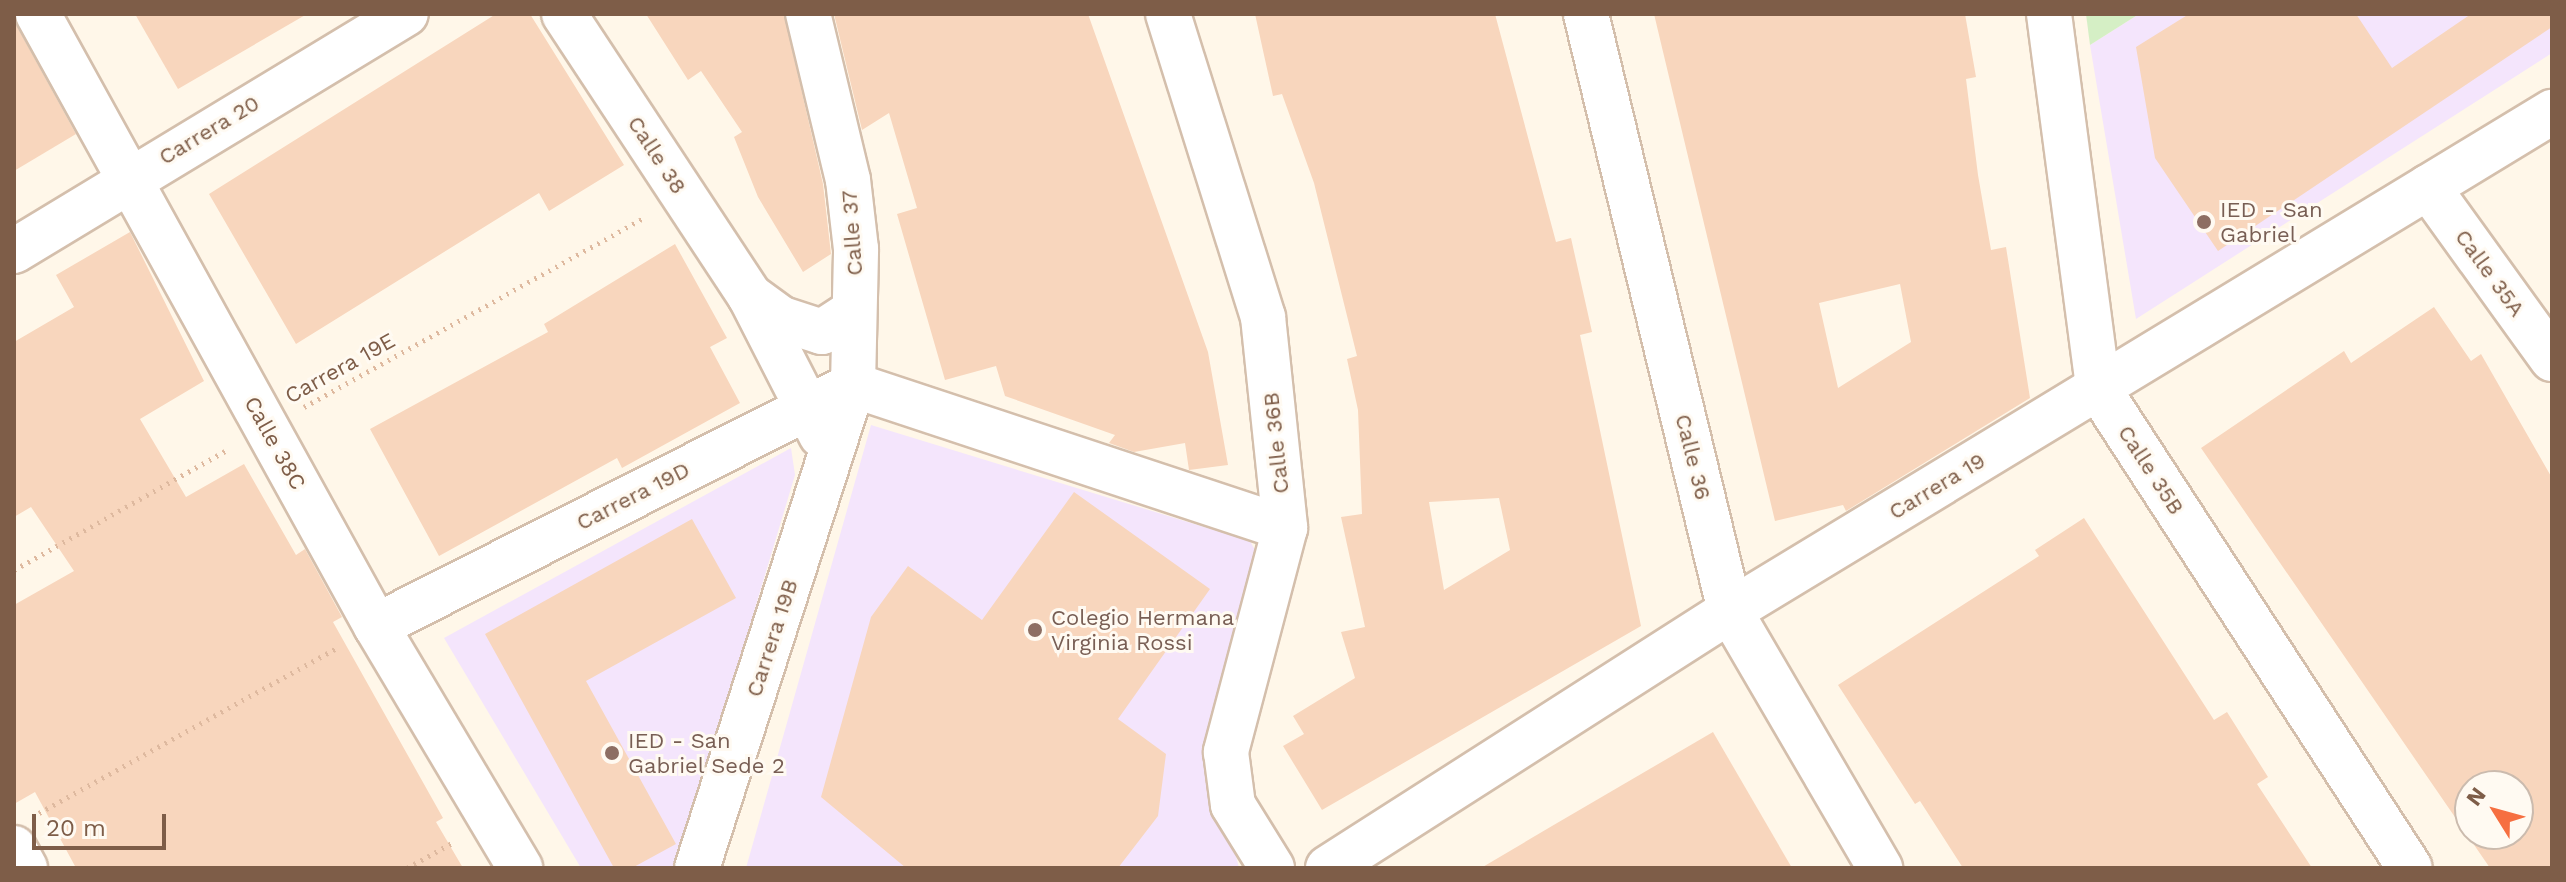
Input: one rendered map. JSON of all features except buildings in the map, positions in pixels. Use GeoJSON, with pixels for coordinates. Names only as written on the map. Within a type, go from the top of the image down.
{"type":"FeatureCollection","features":[{"type":"Feature","properties":{"kind":"street","name":"Calle 38C"},"geometry":{"type":"LineString","coordinates":[[38,14],[376,626],[520,868]]}},
{"type":"Feature","properties":{"kind":"street","name":"Carrera 20"},"geometry":{"type":"LineString","coordinates":[[14,251],[128,178],[406,14]]}},
{"type":"Feature","properties":{"kind":"street","name":"Calle 38"},"geometry":{"type":"LineString","coordinates":[[564,14],[750,296],[831,453]]}},
{"type":"Feature","properties":{"kind":"street","name":"Calle 37"},"geometry":{"type":"LineString","coordinates":[[808,14],[848,180],[854,311],[853,385],[831,453]]}},
{"type":"Feature","properties":{"kind":"street","name":"Calle 36B"},"geometry":{"type":"LineString","coordinates":[[1168,14],[1263,317],[1285,528],[1226,752],[1233,805],[1272,868]]}},
{"type":"Feature","properties":{"kind":"street","name":"Calle 36"},"geometry":{"type":"LineString","coordinates":[[1586,14],[1730,611],[1880,868]]}},
{"type":"Feature","properties":{"kind":"street","name":"Calle 35B"},"geometry":{"type":"LineString","coordinates":[[2049,14],[2098,388],[2410,868]]}},
{"type":"Feature","properties":{"kind":"street","name":"Carrera 19"},"geometry":{"type":"LineString","coordinates":[[1328,868],[1730,611],[2552,112]]}},
{"type":"Feature","properties":{"kind":"street","name":"Calle 35A"},"geometry":{"type":"LineString","coordinates":[[2428,187],[2552,359]]}},
{"type":"Feature","properties":{"kind":"street","name":"Calle 38"},"geometry":{"type":"LineString","coordinates":[[750,296],[782,319],[822,332],[854,311]]}},
{"type":"Feature","properties":{"kind":"street"},"geometry":{"type":"LineString","coordinates":[[853,385],[1285,528]]}},
{"type":"Feature","properties":{"kind":"street","name":"Carrera 19D"},"geometry":{"type":"LineString","coordinates":[[376,626],[853,385]]}},
{"type":"Feature","properties":{"kind":"street","name":"Carrera 19B"},"geometry":{"type":"LineString","coordinates":[[697,868],[831,453]]}},
{"type":"Feature","properties":{"kind":"street"},"geometry":{"type":"LineString","coordinates":[[21,834],[25,868]]}},
{"type":"Feature","properties":{"kind":"path","name":"Carrera 19E"},"geometry":{"type":"LineString","coordinates":[[14,570],[683,196]]}},
{"type":"Feature","properties":{"kind":"path"},"geometry":{"type":"LineString","coordinates":[[21,834],[376,626]]}},
{"type":"Feature","properties":{"kind":"path"},"geometry":{"type":"LineString","coordinates":[[407,868],[490,821]]}},
{"type":"Feature","properties":{"kind":"shaded area","name":"IED - San Gabriel"},"geometry":{"type":"Polygon","coordinates":[[[2139,14],[2552,14],[2552,53],[2136,319],[2090,45],[2139,14]]]}},
{"type":"Feature","properties":{"kind":"shaded area","name":"Colegio Hermana Virginia Rossi"},"geometry":{"type":"Polygon","coordinates":[[[871,425],[1250,541],[1265,568],[1228,824],[1239,868],[746,868],[871,425]]]}},
{"type":"Feature","properties":{"kind":"shaded area","name":"IED - San Gabriel Sede 2"},"geometry":{"type":"Polygon","coordinates":[[[791,448],[795,475],[677,868],[581,868],[444,638],[791,448]]]}},
{"type":"Feature","properties":{"kind":"green space"},"geometry":{"type":"Polygon","coordinates":[[[2086,14],[2139,14],[2090,45],[2086,14]]]}},
{"type":"Feature","properties":{"kind":"place","name":"IED - San Gabriel"},"geometry":{"type":"Point","coordinates":[2204,222]}},
{"type":"Feature","properties":{"kind":"place","name":"Colegio Hermana Virginia Rossi"},"geometry":{"type":"Point","coordinates":[1035,630]}},
{"type":"Feature","properties":{"kind":"place","name":"IED - San Gabriel Sede 2"},"geometry":{"type":"Point","coordinates":[612,753]}}]}
